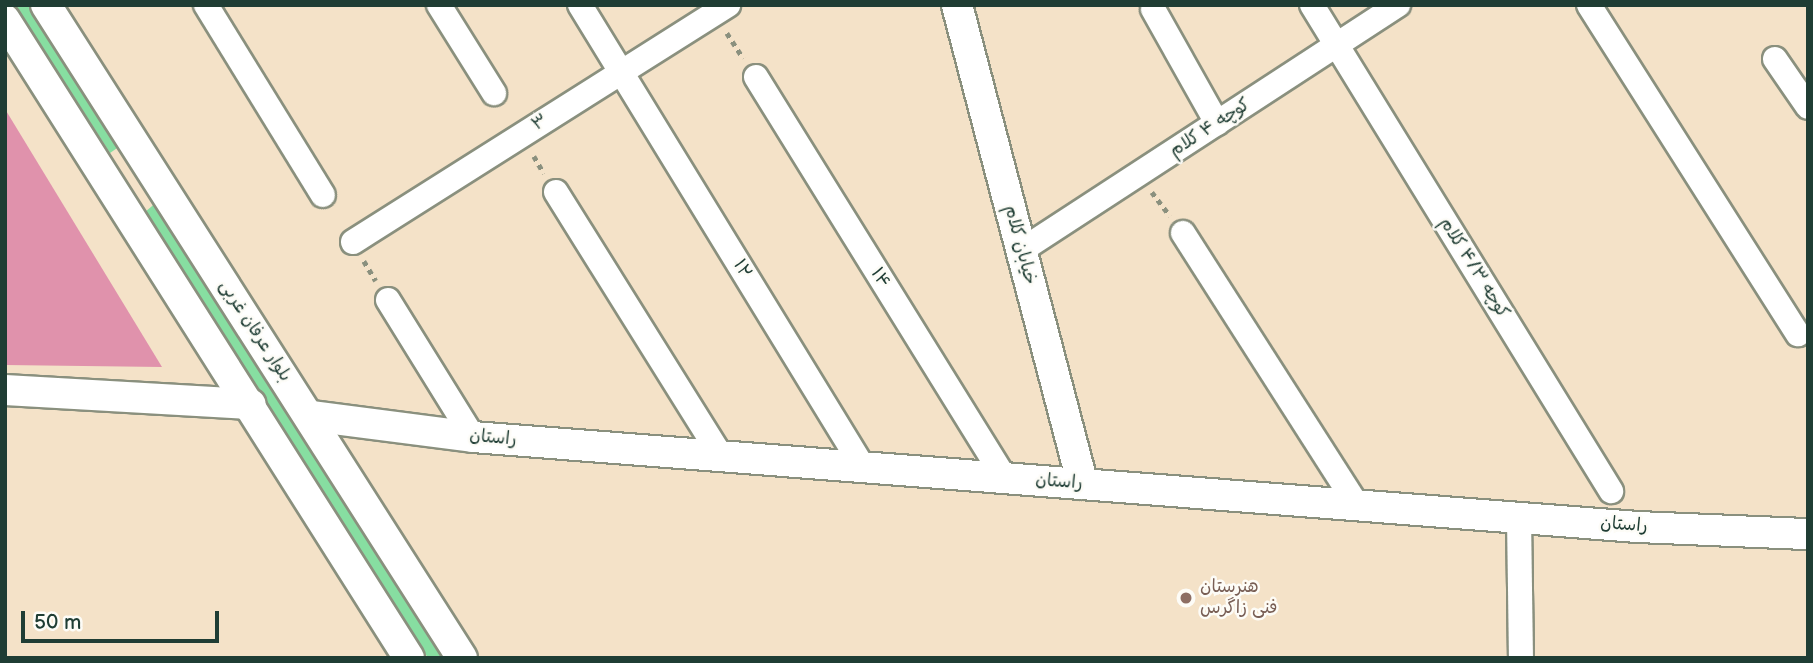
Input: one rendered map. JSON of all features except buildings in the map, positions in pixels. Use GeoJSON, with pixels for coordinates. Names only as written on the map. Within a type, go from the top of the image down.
{"type":"FeatureCollection","features":[{"type":"Feature","properties":{"kind":"street","name":"بلوار عرفان غربی"},"geometry":{"type":"LineString","coordinates":[[46,5],[311,416],[462,658]]}},
{"type":"Feature","properties":{"kind":"street"},"geometry":{"type":"LineString","coordinates":[[206,5],[323,195]]}},
{"type":"Feature","properties":{"kind":"street"},"geometry":{"type":"LineString","coordinates":[[439,5],[494,93]]}},
{"type":"Feature","properties":{"kind":"street","name":"۱۲"},"geometry":{"type":"LineString","coordinates":[[580,5],[863,467]]}},
{"type":"Feature","properties":{"kind":"street","name":"خیابان کلام"},"geometry":{"type":"LineString","coordinates":[[957,5],[1083,484]]}},
{"type":"Feature","properties":{"kind":"street","name":"کوچه ۴/۳ کلام"},"geometry":{"type":"LineString","coordinates":[[1312,5],[1611,491]]}},
{"type":"Feature","properties":{"kind":"street","name":"کوچه ۴ کلام"},"geometry":{"type":"LineString","coordinates":[[1021,250],[1398,5]]}},
{"type":"Feature","properties":{"kind":"street"},"geometry":{"type":"LineString","coordinates":[[1589,5],[1798,334]]}},
{"type":"Feature","properties":{"kind":"street"},"geometry":{"type":"LineString","coordinates":[[1153,9],[1217,123]]}},
{"type":"Feature","properties":{"kind":"street","name":"۳"},"geometry":{"type":"LineString","coordinates":[[353,242],[721,10]]}},
{"type":"Feature","properties":{"kind":"street"},"geometry":{"type":"LineString","coordinates":[[6,23],[251,404],[410,658]]}},
{"type":"Feature","properties":{"kind":"street"},"geometry":{"type":"LineString","coordinates":[[1775,59],[1808,107]]}},
{"type":"Feature","properties":{"kind":"street","name":"۱۴"},"geometry":{"type":"LineString","coordinates":[[756,77],[1005,478]]}},
{"type":"Feature","properties":{"kind":"street"},"geometry":{"type":"LineString","coordinates":[[556,192],[721,456]]}},
{"type":"Feature","properties":{"kind":"street"},"geometry":{"type":"LineString","coordinates":[[1184,233],[1357,505]]}},
{"type":"Feature","properties":{"kind":"street"},"geometry":{"type":"LineString","coordinates":[[388,300],[473,437]]}},
{"type":"Feature","properties":{"kind":"street"},"geometry":{"type":"LineString","coordinates":[[5,390],[251,404]]}},
{"type":"Feature","properties":{"kind":"street","name":"راستان"},"geometry":{"type":"LineString","coordinates":[[311,416],[473,437],[1519,517],[1808,534]]}},
{"type":"Feature","properties":{"kind":"street"},"geometry":{"type":"LineString","coordinates":[[1519,517],[1521,658]]}},
{"type":"Feature","properties":{"kind":"path"},"geometry":{"type":"LineString","coordinates":[[721,10],[756,77]]}},
{"type":"Feature","properties":{"kind":"path"},"geometry":{"type":"LineString","coordinates":[[1138,175],[1184,233]]}},
{"type":"Feature","properties":{"kind":"green space"},"geometry":{"type":"Polygon","coordinates":[[[15,5],[32,5],[120,146],[110,153],[15,5]]]}},
{"type":"Feature","properties":{"kind":"green space"},"geometry":{"type":"Polygon","coordinates":[[[158,201],[210,289],[444,658],[428,658],[145,212],[158,201]]]}},
{"type":"Feature","properties":{"kind":"place","name":"هنرستان فنی زاگرس"},"geometry":{"type":"Point","coordinates":[1186,598]}}]}
